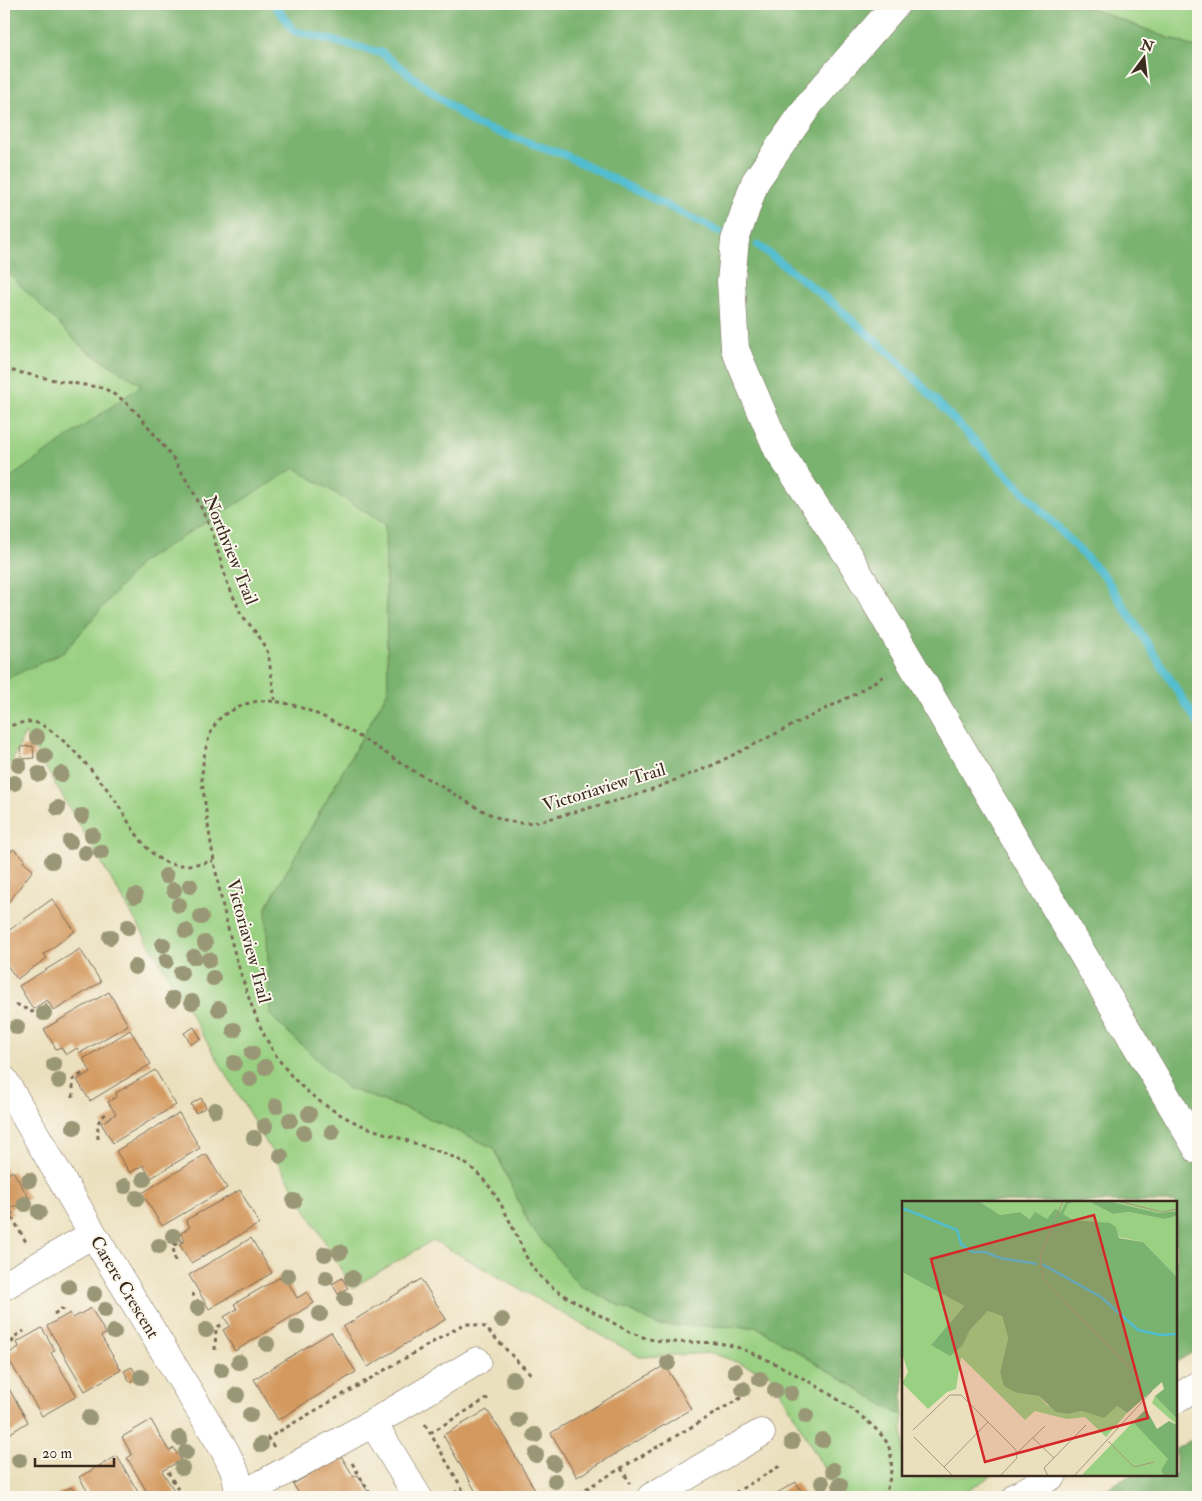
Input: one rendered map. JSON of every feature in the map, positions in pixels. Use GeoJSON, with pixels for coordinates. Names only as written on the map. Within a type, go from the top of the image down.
{"type":"FeatureCollection","features":[{"type":"Feature","properties":{"kind":"street"},"geometry":{"type":"LineString","coordinates":[[896,4],[810,103],[755,182],[735,240],[731,281],[735,349],[778,450],[849,557],[1198,1150]]}},
{"type":"Feature","properties":{"kind":"street","name":"Carere Crescent"},"geometry":{"type":"LineString","coordinates":[[4,1080],[93,1234],[225,1451],[236,1474],[240,1496]]}},
{"type":"Feature","properties":{"kind":"street"},"geometry":{"type":"LineString","coordinates":[[4,1286],[93,1234]]}},
{"type":"Feature","properties":{"kind":"street"},"geometry":{"type":"LineString","coordinates":[[240,1496],[374,1423],[477,1361]]}},
{"type":"Feature","properties":{"kind":"street"},"geometry":{"type":"LineString","coordinates":[[1177,1397],[1198,1385]]}},
{"type":"Feature","properties":{"kind":"street"},"geometry":{"type":"LineString","coordinates":[[374,1423],[418,1497]]}},
{"type":"Feature","properties":{"kind":"street"},"geometry":{"type":"LineString","coordinates":[[651,1497],[761,1433]]}},
{"type":"Feature","properties":{"kind":"street"},"geometry":{"type":"LineString","coordinates":[[1016,1497],[1050,1476]]}},
{"type":"Feature","properties":{"kind":"path","name":"Northview Trail"},"geometry":{"type":"LineString","coordinates":[[4,369],[59,381],[104,388],[139,415],[173,458],[212,528],[230,590],[241,614],[258,635],[268,653],[275,700]]}},
{"type":"Feature","properties":{"kind":"path","name":"Victoriaview Trail"},"geometry":{"type":"LineString","coordinates":[[884,1497],[891,1475],[888,1445],[876,1428],[858,1414],[804,1378],[747,1350],[728,1344],[655,1340],[641,1337],[589,1310],[540,1276],[531,1265],[496,1196],[484,1180],[467,1165],[449,1155],[349,1120],[329,1108],[295,1080],[268,1044],[250,1002],[231,942],[214,861],[202,781],[204,755],[212,730],[222,716],[249,703],[275,700],[331,720],[405,766],[472,804],[505,820],[521,823],[538,822],[649,790],[713,766],[855,694],[910,659]]}},
{"type":"Feature","properties":{"kind":"path"},"geometry":{"type":"LineString","coordinates":[[4,728],[34,722],[48,729],[64,741],[113,797],[140,838],[162,861],[192,864],[214,861]]}},
{"type":"Feature","properties":{"kind":"path"},"geometry":{"type":"LineString","coordinates":[[16,1004],[32,1012],[47,1004]]}},
{"type":"Feature","properties":{"kind":"path"},"geometry":{"type":"LineString","coordinates":[[73,1097],[73,1080],[86,1071]]}},
{"type":"Feature","properties":{"kind":"path"},"geometry":{"type":"LineString","coordinates":[[98,1139],[98,1122],[100,1118],[110,1112]]}},
{"type":"Feature","properties":{"kind":"path"},"geometry":{"type":"LineString","coordinates":[[175,1261],[173,1246],[182,1240]]}},
{"type":"Feature","properties":{"kind":"path"},"geometry":{"type":"LineString","coordinates":[[192,1293],[202,1307],[205,1305]]}},
{"type":"Feature","properties":{"kind":"path"},"geometry":{"type":"LineString","coordinates":[[54,1314],[61,1309],[67,1311]]}},
{"type":"Feature","properties":{"kind":"path"},"geometry":{"type":"LineString","coordinates":[[215,1350],[216,1328],[224,1323]]}},
{"type":"Feature","properties":{"kind":"path"},"geometry":{"type":"LineString","coordinates":[[12,1343],[14,1337],[24,1331]]}},
{"type":"Feature","properties":{"kind":"path"},"geometry":{"type":"LineString","coordinates":[[572,1497],[744,1396]]}},
{"type":"Feature","properties":{"kind":"path"},"geometry":{"type":"LineString","coordinates":[[430,1432],[488,1398]]}},
{"type":"Feature","properties":{"kind":"path"},"geometry":{"type":"LineString","coordinates":[[411,1400],[466,1497]]}},
{"type":"Feature","properties":{"kind":"path"},"geometry":{"type":"LineString","coordinates":[[340,1441],[372,1497]]}},
{"type":"Feature","properties":{"kind":"path"},"geometry":{"type":"LineString","coordinates":[[728,1497],[783,1464]]}},
{"type":"Feature","properties":{"kind":"path"},"geometry":{"type":"LineString","coordinates":[[168,1472],[180,1493],[173,1497]]}},
{"type":"Feature","properties":{"kind":"path"},"geometry":{"type":"LineString","coordinates":[[447,1497],[462,1489]]}},
{"type":"Feature","properties":{"kind":"green space"},"geometry":{"type":"Polygon","coordinates":[[[4,4],[1079,4],[1198,49],[1198,1349],[1177,1361],[1177,1201],[902,1201],[902,1412],[899,1414],[757,1327],[657,1325],[579,1285],[530,1226],[494,1148],[417,1113],[347,1088],[270,1015],[266,908],[388,691],[385,524],[295,468],[141,562],[64,652],[4,680],[4,482],[142,385],[84,349],[4,269],[4,4]]]}},
{"type":"Feature","properties":{"kind":"green space"},"geometry":{"type":"Polygon","coordinates":[[[1079,4],[1198,4],[1198,49],[1079,4]]]}},
{"type":"Feature","properties":{"kind":"green space"},"geometry":{"type":"Polygon","coordinates":[[[4,269],[84,349],[143,385],[4,482],[4,269]]]}},
{"type":"Feature","properties":{"kind":"green space"},"geometry":{"type":"Polygon","coordinates":[[[295,467],[385,524],[388,691],[266,908],[347,1088],[417,1113],[494,1148],[530,1226],[657,1325],[757,1327],[899,1414],[902,1412],[902,1476],[990,1476],[958,1497],[840,1497],[771,1375],[712,1353],[640,1357],[433,1240],[352,1288],[25,733],[4,779],[4,680],[64,652],[141,562],[295,467]]]}},
{"type":"Feature","properties":{"kind":"green space"},"geometry":{"type":"Polygon","coordinates":[[[1198,1436],[1195,1468],[1198,1476],[1198,1497],[1092,1497],[1129,1476],[1177,1476],[1177,1448],[1198,1436]]]}},
{"type":"Feature","properties":{"kind":"building"},"geometry":{"type":"Polygon","coordinates":[[[33,746],[34,758],[22,759],[21,747],[33,746]]]}},
{"type":"Feature","properties":{"kind":"building"},"geometry":{"type":"Polygon","coordinates":[[[4,846],[11,852],[13,849],[25,859],[23,862],[33,870],[4,908],[4,846]]]}},
{"type":"Feature","properties":{"kind":"building"},"geometry":{"type":"Polygon","coordinates":[[[52,899],[75,931],[44,954],[47,958],[17,979],[4,961],[4,956],[8,953],[4,947],[4,934],[52,899]]]}},
{"type":"Feature","properties":{"kind":"building"},"geometry":{"type":"Polygon","coordinates":[[[80,949],[101,982],[54,1011],[47,1000],[33,1009],[19,986],[80,949]]]}},
{"type":"Feature","properties":{"kind":"building"},"geometry":{"type":"Polygon","coordinates":[[[109,992],[128,1025],[80,1053],[77,1048],[66,1055],[61,1047],[56,1049],[44,1029],[109,992]]]}},
{"type":"Feature","properties":{"kind":"building"},"geometry":{"type":"Polygon","coordinates":[[[194,1027],[201,1039],[191,1044],[184,1033],[194,1027]]]}},
{"type":"Feature","properties":{"kind":"building"},"geometry":{"type":"Polygon","coordinates":[[[130,1030],[151,1064],[90,1101],[77,1080],[91,1072],[83,1059],[130,1030]]]}},
{"type":"Feature","properties":{"kind":"building"},"geometry":{"type":"Polygon","coordinates":[[[155,1070],[176,1105],[113,1143],[101,1123],[116,1114],[108,1102],[117,1096],[116,1093],[155,1070]]]}},
{"type":"Feature","properties":{"kind":"building"},"geometry":{"type":"Polygon","coordinates":[[[201,1098],[206,1107],[196,1113],[191,1104],[201,1098]]]}},
{"type":"Feature","properties":{"kind":"building"},"geometry":{"type":"Polygon","coordinates":[[[179,1113],[200,1148],[151,1178],[143,1165],[130,1173],[116,1151],[179,1113]]]}},
{"type":"Feature","properties":{"kind":"building"},"geometry":{"type":"Polygon","coordinates":[[[206,1154],[227,1188],[162,1226],[142,1193],[206,1154]]]}},
{"type":"Feature","properties":{"kind":"building"},"geometry":{"type":"Polygon","coordinates":[[[4,1167],[8,1174],[13,1171],[29,1198],[10,1209],[13,1214],[4,1220],[4,1167]]]}},
{"type":"Feature","properties":{"kind":"building"},"geometry":{"type":"Polygon","coordinates":[[[240,1190],[259,1224],[191,1263],[179,1244],[185,1241],[181,1233],[190,1227],[186,1220],[240,1190]]]}},
{"type":"Feature","properties":{"kind":"building"},"geometry":{"type":"Polygon","coordinates":[[[251,1238],[272,1273],[209,1309],[189,1275],[251,1238]]]}},
{"type":"Feature","properties":{"kind":"building"},"geometry":{"type":"Polygon","coordinates":[[[284,1275],[297,1298],[307,1292],[314,1303],[235,1351],[223,1330],[230,1326],[224,1317],[237,1309],[234,1304],[284,1275]]]}},
{"type":"Feature","properties":{"kind":"building"},"geometry":{"type":"Polygon","coordinates":[[[342,1278],[348,1288],[338,1294],[332,1284],[342,1278]]]}},
{"type":"Feature","properties":{"kind":"building"},"geometry":{"type":"Polygon","coordinates":[[[421,1279],[446,1319],[368,1367],[343,1327],[421,1279]]]}},
{"type":"Feature","properties":{"kind":"building"},"geometry":{"type":"Polygon","coordinates":[[[91,1308],[106,1334],[101,1336],[121,1370],[85,1391],[47,1326],[70,1313],[73,1318],[91,1308]]]}},
{"type":"Feature","properties":{"kind":"building"},"geometry":{"type":"Polygon","coordinates":[[[42,1328],[55,1350],[51,1353],[77,1396],[42,1416],[6,1355],[19,1347],[17,1342],[42,1328]]]}},
{"type":"Feature","properties":{"kind":"building"},"geometry":{"type":"Polygon","coordinates":[[[331,1332],[356,1372],[278,1420],[254,1379],[331,1332]]]}},
{"type":"Feature","properties":{"kind":"building"},"geometry":{"type":"Polygon","coordinates":[[[665,1365],[691,1409],[577,1477],[551,1433],[665,1365]]]}},
{"type":"Feature","properties":{"kind":"building"},"geometry":{"type":"Polygon","coordinates":[[[132,1367],[138,1377],[130,1382],[124,1371],[132,1367]]]}},
{"type":"Feature","properties":{"kind":"building"},"geometry":{"type":"Polygon","coordinates":[[[4,1369],[9,1377],[4,1380],[4,1369]]]}},
{"type":"Feature","properties":{"kind":"building"},"geometry":{"type":"Polygon","coordinates":[[[4,1380],[28,1422],[4,1437],[4,1380]]]}},
{"type":"Feature","properties":{"kind":"building"},"geometry":{"type":"Polygon","coordinates":[[[487,1410],[539,1497],[479,1497],[443,1435],[487,1410]]]}},
{"type":"Feature","properties":{"kind":"building"},"geometry":{"type":"Polygon","coordinates":[[[151,1420],[169,1451],[174,1448],[181,1460],[162,1471],[177,1495],[173,1497],[150,1497],[127,1458],[132,1455],[122,1437],[151,1420]]]}},
{"type":"Feature","properties":{"kind":"building"},"geometry":{"type":"Polygon","coordinates":[[[117,1456],[141,1497],[91,1497],[79,1477],[117,1456]]]}},
{"type":"Feature","properties":{"kind":"building"},"geometry":{"type":"Polygon","coordinates":[[[341,1456],[354,1477],[358,1475],[371,1497],[301,1497],[293,1484],[341,1456]]]}},
{"type":"Feature","properties":{"kind":"building"},"geometry":{"type":"Polygon","coordinates":[[[796,1482],[805,1497],[769,1497],[777,1493],[796,1482]]]}},
{"type":"Feature","properties":{"kind":"building"},"geometry":{"type":"Polygon","coordinates":[[[71,1487],[77,1497],[52,1497],[71,1487]]]}},
{"type":"Feature","properties":{"kind":"waterway"},"geometry":{"type":"LineString","coordinates":[[274,4],[294,31],[382,53],[474,124],[563,154],[720,232]]}},
{"type":"Feature","properties":{"kind":"waterway"},"geometry":{"type":"LineString","coordinates":[[758,245],[836,306],[896,359],[1105,577],[1198,723]]}}]}
